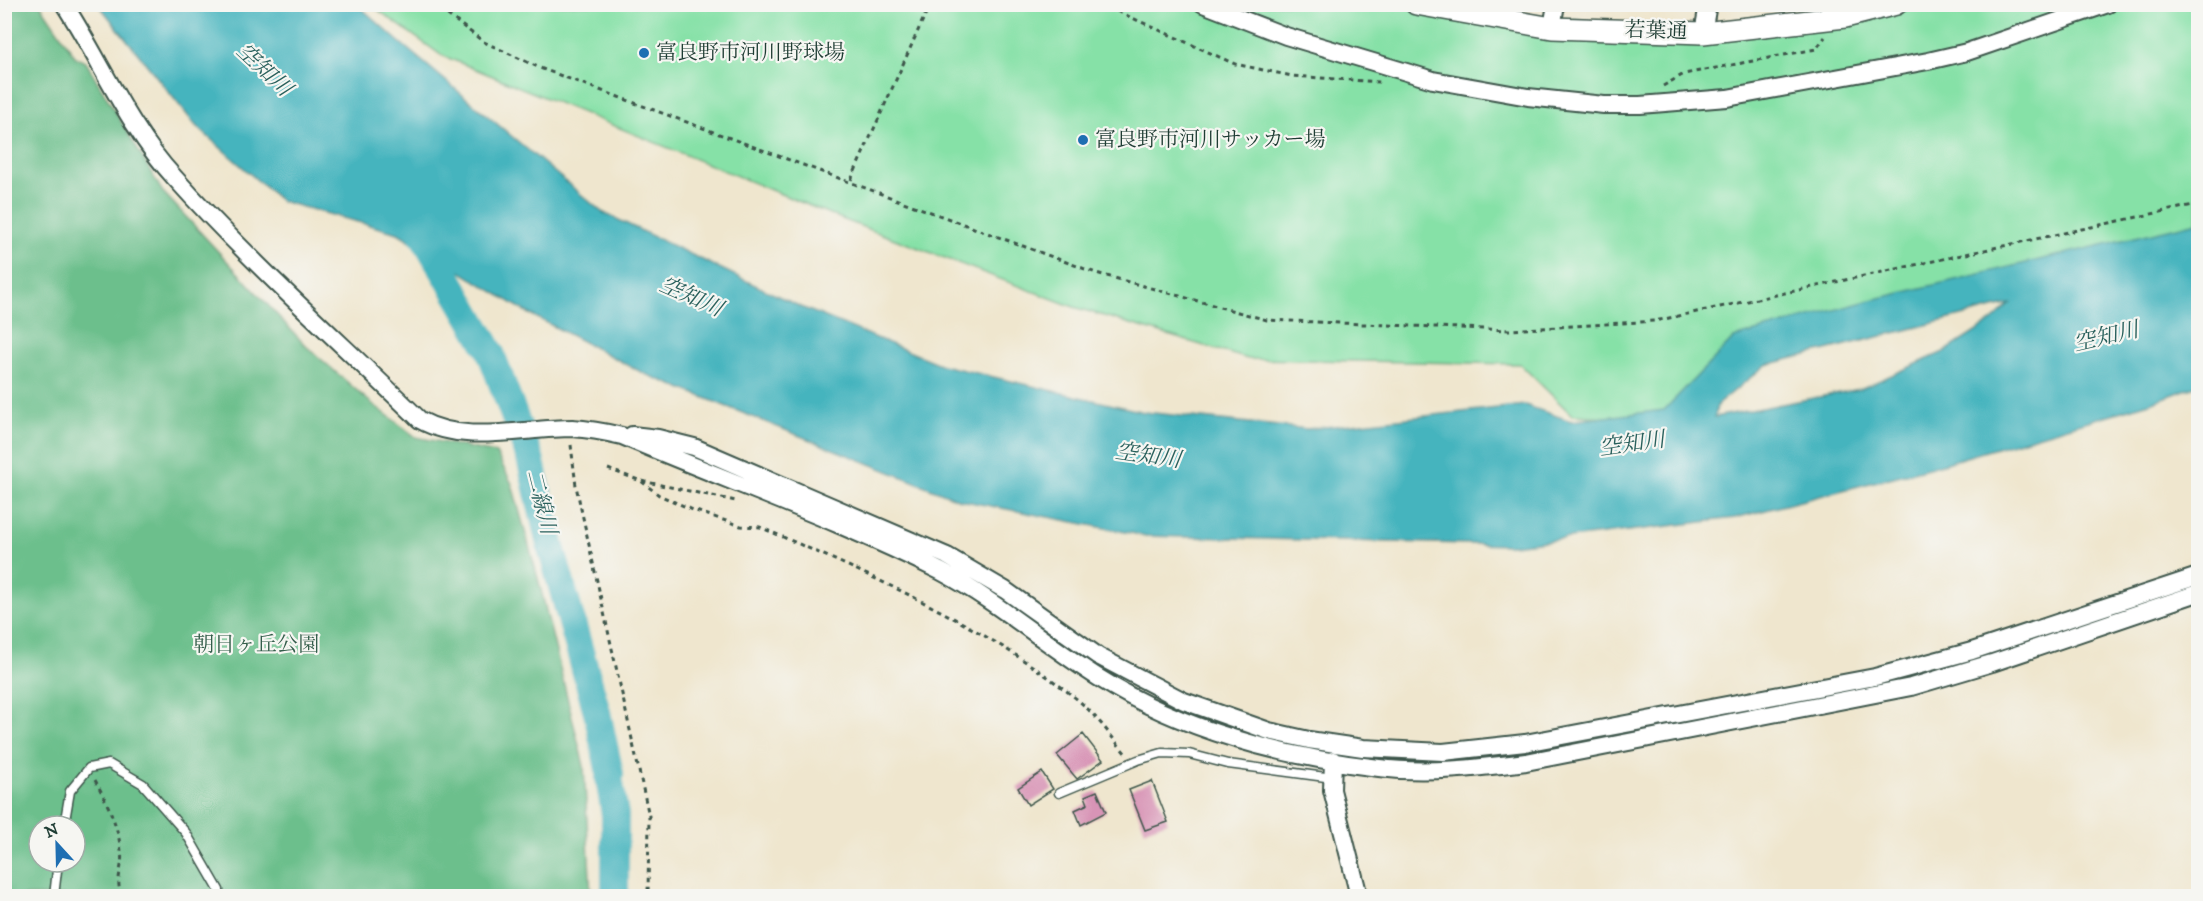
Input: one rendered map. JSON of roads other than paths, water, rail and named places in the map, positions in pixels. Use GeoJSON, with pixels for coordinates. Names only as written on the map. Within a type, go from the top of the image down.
{"type":"FeatureCollection","features":[{"type":"Feature","properties":{"kind":"street"},"geometry":{"type":"LineString","coordinates":[[64,4],[144,138],[173,177],[260,270],[420,420],[450,433],[570,428],[596,430],[622,436],[658,438],[693,447],[928,547],[977,572],[1098,656],[1184,701],[1269,731],[1363,748],[1443,752],[1526,743],[1875,677],[1972,651],[2199,576]]}},
{"type":"Feature","properties":{"kind":"street"},"geometry":{"type":"LineString","coordinates":[[1203,4],[1286,36],[1433,80],[1550,99],[1604,105],[1727,98],[1928,61],[1967,52],[2108,4]]}},
{"type":"Feature","properties":{"kind":"street","name":"若葉通"},"geometry":{"type":"LineString","coordinates":[[1416,4],[1552,28],[1703,33],[1896,4]]}},
{"type":"Feature","properties":{"kind":"street"},"geometry":{"type":"LineString","coordinates":[[1552,28],[1556,4]]}},
{"type":"Feature","properties":{"kind":"street"},"geometry":{"type":"LineString","coordinates":[[1703,33],[1708,4]]}},
{"type":"Feature","properties":{"kind":"street"},"geometry":{"type":"LineString","coordinates":[[622,436],[941,572],[985,598],[1100,679],[1176,716],[1273,750],[1380,768],[1476,768],[1526,762],[1911,687],[1992,663],[2199,593]]}},
{"type":"Feature","properties":{"kind":"street"},"geometry":{"type":"LineString","coordinates":[[1333,760],[1332,790],[1359,897]]}},
{"type":"Feature","properties":{"kind":"lane"},"geometry":{"type":"LineString","coordinates":[[1059,793],[1133,762],[1162,753],[1189,754],[1228,764],[1333,778]]}},
{"type":"Feature","properties":{"kind":"lane"},"geometry":{"type":"LineString","coordinates":[[66,814],[70,791],[89,768],[110,764],[143,784],[186,833],[219,890],[219,897]]}},
{"type":"Feature","properties":{"kind":"lane"},"geometry":{"type":"LineString","coordinates":[[54,897],[57,874]]}},
{"type":"Feature","properties":{"kind":"water","name":"空知川"},"geometry":{"type":"Polygon","coordinates":[[[99,5],[358,5],[602,212],[801,307],[942,365],[1144,412],[1307,429],[1525,405],[1571,421],[1664,410],[1734,338],[1867,301],[2198,222],[2198,385],[2153,402],[1932,467],[1735,518],[1512,545],[1146,536],[960,500],[645,374],[528,313],[398,233],[281,201],[196,126],[99,5]],[[2010,304],[1766,365],[1717,405],[1715,417],[1860,389],[1946,351],[1991,322],[2010,304]]]}},
{"type":"Feature","properties":{"kind":"waterway","name":"二線川"},"geometry":{"type":"LineString","coordinates":[[416,223],[490,351],[530,458],[550,544],[597,712],[610,774],[615,815],[615,896]]}},
{"type":"Feature","properties":{"kind":"place","name":"富良野市河川野球場"},"geometry":{"type":"Point","coordinates":[644,53]}},
{"type":"Feature","properties":{"kind":"place","name":"富良野市河川サッカー場"},"geometry":{"type":"Point","coordinates":[1083,140]}},
{"type":"Feature","properties":{"kind":"park label","name":"朝日ヶ丘公園"},"geometry":{"type":"Point","coordinates":[256,645]}}]}
